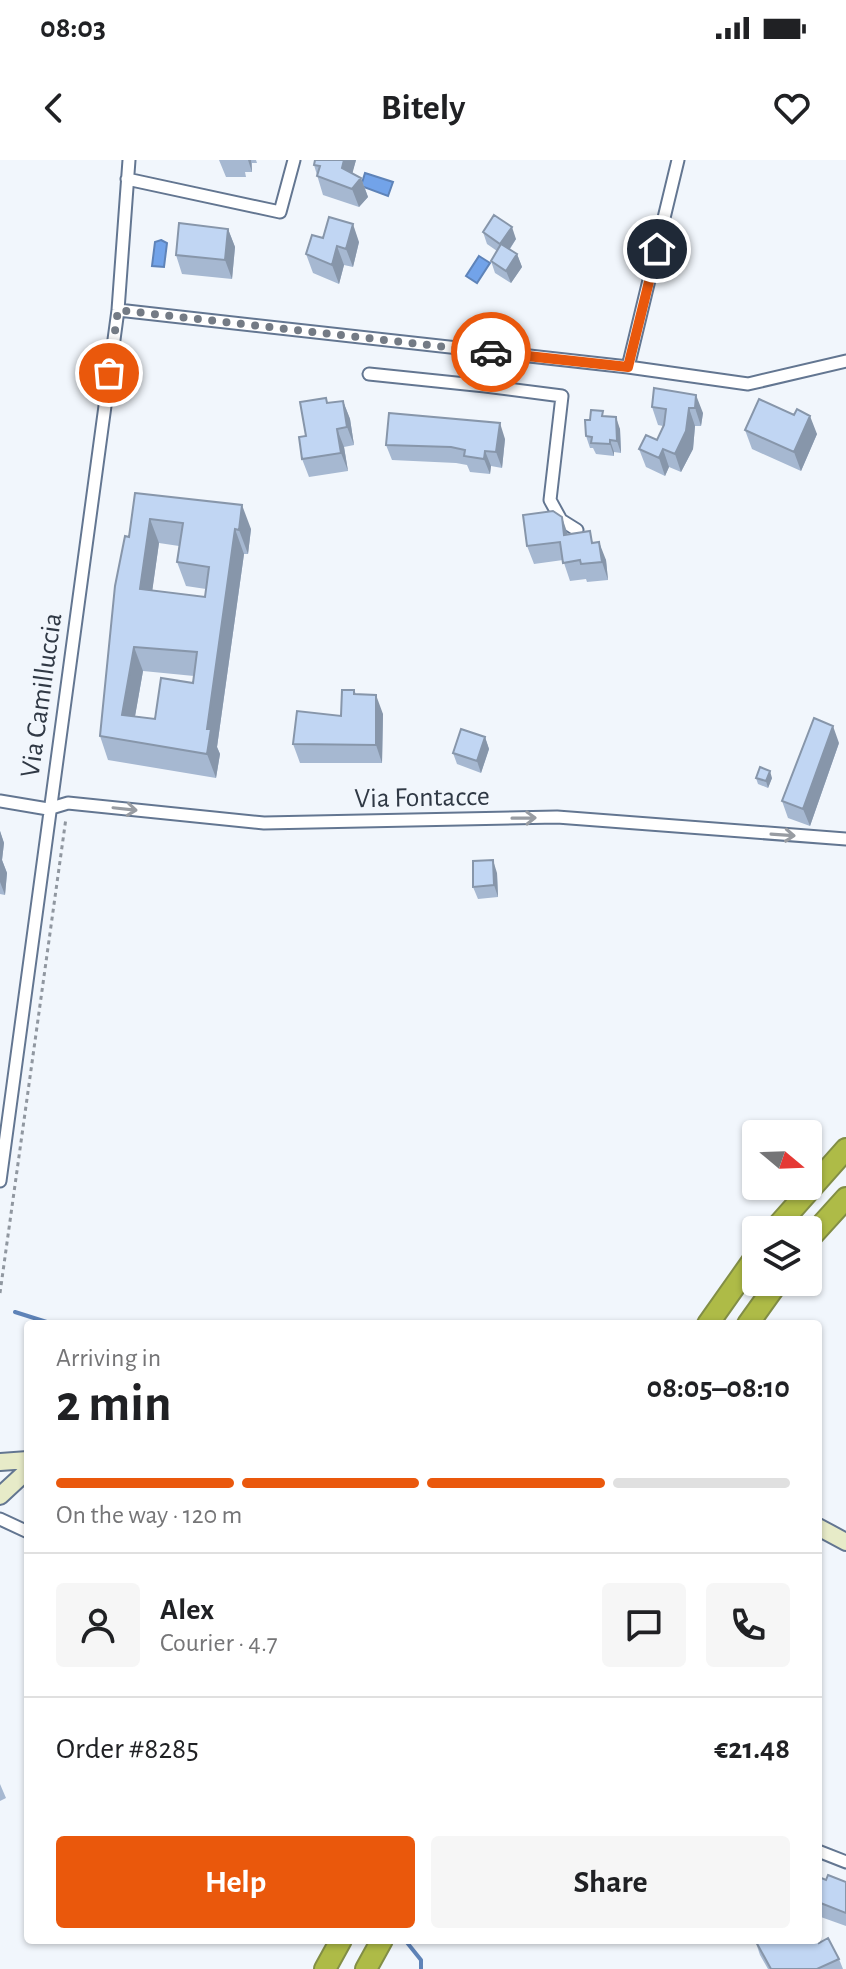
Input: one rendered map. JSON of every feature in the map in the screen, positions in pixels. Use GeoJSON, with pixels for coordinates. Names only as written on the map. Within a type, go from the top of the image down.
{"type":"FeatureCollection","features":[{"type":"Feature","properties":{"kind":"highway"},"geometry":{"type":"LineString","coordinates":[[786,1216],[846,1149]]}},
{"type":"Feature","properties":{"kind":"highway"},"geometry":{"type":"LineString","coordinates":[[822,1225],[846,1198]]}},
{"type":"Feature","properties":{"kind":"highway"},"geometry":{"type":"LineString","coordinates":[[711,1320],[742,1276]]}},
{"type":"Feature","properties":{"kind":"highway"},"geometry":{"type":"LineString","coordinates":[[751,1320],[768,1296]]}},
{"type":"Feature","properties":{"kind":"highway"},"geometry":{"type":"LineString","coordinates":[[325,1969],[339,1944]]}},
{"type":"Feature","properties":{"kind":"highway"},"geometry":{"type":"LineString","coordinates":[[366,1969],[380,1944]]}},
{"type":"Feature","properties":{"kind":"main road"},"geometry":{"type":"LineString","coordinates":[[0,1462],[24,1460]]}},
{"type":"Feature","properties":{"kind":"main road"},"geometry":{"type":"LineString","coordinates":[[0,1496],[24,1474]]}},
{"type":"Feature","properties":{"kind":"main road"},"geometry":{"type":"LineString","coordinates":[[822,1529],[846,1542]]}},
{"type":"Feature","properties":{"kind":"street","name":"Via Camilluccia"},"geometry":{"type":"LineString","coordinates":[[0,1181],[118,310],[129,160]]}},
{"type":"Feature","properties":{"kind":"street"},"geometry":{"type":"LineString","coordinates":[[127,179],[280,212],[294,160]]}},
{"type":"Feature","properties":{"kind":"street"},"geometry":{"type":"LineString","coordinates":[[628,367],[678,160]]}},
{"type":"Feature","properties":{"kind":"street"},"geometry":{"type":"LineString","coordinates":[[118,310],[628,367],[748,384],[784,379],[846,361]]}},
{"type":"Feature","properties":{"kind":"street"},"geometry":{"type":"LineString","coordinates":[[481,351],[485,386]]}},
{"type":"Feature","properties":{"kind":"street"},"geometry":{"type":"LineString","coordinates":[[369,374],[562,396],[550,500],[561,520],[577,530]]}},
{"type":"Feature","properties":{"kind":"street","name":"Via Fontacce"},"geometry":{"type":"LineString","coordinates":[[0,801],[48,809],[68,803],[264,823],[557,817],[846,839]]}},
{"type":"Feature","properties":{"kind":"street"},"geometry":{"type":"LineString","coordinates":[[0,1519],[24,1530]]}},
{"type":"Feature","properties":{"kind":"street"},"geometry":{"type":"LineString","coordinates":[[822,1853],[846,1862]]}},
{"type":"Feature","properties":{"kind":"path"},"geometry":{"type":"LineString","coordinates":[[0,1293],[68,803]]}},
{"type":"Feature","properties":{"kind":"water"},"geometry":{"type":"Polygon","coordinates":[[[365,173],[393,182],[388,196],[361,186],[365,173]]]}},
{"type":"Feature","properties":{"kind":"water"},"geometry":{"type":"Polygon","coordinates":[[[161,240],[167,243],[164,267],[152,266],[155,242],[161,240]]]}},
{"type":"Feature","properties":{"kind":"water"},"geometry":{"type":"Polygon","coordinates":[[[479,256],[490,263],[477,283],[466,276],[479,256]]]}},
{"type":"Feature","properties":{"kind":"building"},"geometry":{"type":"Polygon","coordinates":[[[315,160],[344,160],[342,168],[361,178],[352,189],[317,176],[320,166],[314,165],[315,160]]]}},
{"type":"Feature","properties":{"kind":"building"},"geometry":{"type":"Polygon","coordinates":[[[494,215],[512,227],[500,244],[483,232],[494,215]]]}},
{"type":"Feature","properties":{"kind":"building"},"geometry":{"type":"Polygon","coordinates":[[[329,217],[353,224],[346,249],[337,246],[332,265],[306,254],[312,235],[323,238],[329,217]]]}},
{"type":"Feature","properties":{"kind":"building"},"geometry":{"type":"Polygon","coordinates":[[[179,223],[228,229],[225,260],[176,255],[179,223]]]}},
{"type":"Feature","properties":{"kind":"building"},"geometry":{"type":"Polygon","coordinates":[[[501,244],[517,254],[506,271],[491,261],[501,244]]]}},
{"type":"Feature","properties":{"kind":"building"},"geometry":{"type":"Polygon","coordinates":[[[654,388],[696,395],[695,408],[689,408],[686,431],[675,454],[663,449],[659,458],[639,449],[646,435],[657,440],[664,425],[666,409],[652,407],[654,388]]]}},
{"type":"Feature","properties":{"kind":"building"},"geometry":{"type":"Polygon","coordinates":[[[326,398],[327,403],[343,401],[347,427],[337,429],[341,453],[302,459],[299,437],[306,436],[300,402],[326,398]]]}},
{"type":"Feature","properties":{"kind":"building"},"geometry":{"type":"Polygon","coordinates":[[[759,399],[794,415],[797,409],[810,416],[794,452],[745,430],[759,399]]]}},
{"type":"Feature","properties":{"kind":"building"},"geometry":{"type":"Polygon","coordinates":[[[591,410],[603,411],[602,416],[616,417],[617,441],[610,440],[610,444],[591,443],[592,437],[586,436],[585,420],[590,420],[591,410]]]}},
{"type":"Feature","properties":{"kind":"building"},"geometry":{"type":"Polygon","coordinates":[[[389,413],[500,423],[496,452],[485,451],[484,459],[464,456],[465,450],[451,447],[386,445],[389,413]]]}},
{"type":"Feature","properties":{"kind":"building"},"geometry":{"type":"Polygon","coordinates":[[[135,493],[242,505],[239,530],[235,529],[207,729],[211,729],[207,754],[100,736],[115,586],[125,536],[129,537],[135,493]],[[150,519],[140,589],[205,597],[209,567],[177,562],[183,523],[150,519]],[[134,647],[122,715],[155,719],[161,678],[193,683],[197,652],[134,647]]]}},
{"type":"Feature","properties":{"kind":"building"},"geometry":{"type":"Polygon","coordinates":[[[553,511],[562,517],[564,535],[590,531],[592,543],[599,542],[602,562],[581,564],[580,560],[563,563],[560,542],[527,546],[523,515],[553,511]]]}},
{"type":"Feature","properties":{"kind":"building"},"geometry":{"type":"Polygon","coordinates":[[[342,690],[376,695],[376,745],[293,744],[297,711],[341,716],[342,690]]]}},
{"type":"Feature","properties":{"kind":"building"},"geometry":{"type":"Polygon","coordinates":[[[814,718],[833,726],[803,809],[782,801],[814,718]]]}},
{"type":"Feature","properties":{"kind":"building"},"geometry":{"type":"Polygon","coordinates":[[[461,729],[485,737],[477,761],[453,753],[461,729]]]}},
{"type":"Feature","properties":{"kind":"building"},"geometry":{"type":"Polygon","coordinates":[[[760,767],[770,771],[766,781],[756,778],[760,767]]]}},
{"type":"Feature","properties":{"kind":"building"},"geometry":{"type":"Polygon","coordinates":[[[493,860],[494,885],[473,887],[473,861],[493,860]]]}},
{"type":"Feature","properties":{"kind":"building"},"geometry":{"type":"Polygon","coordinates":[[[828,1875],[846,1882],[846,1913],[822,1904],[822,1878],[826,1880],[828,1875]]]}},
{"type":"Feature","properties":{"kind":"building"},"geometry":{"type":"Polygon","coordinates":[[[828,1938],[839,1959],[817,1969],[771,1969],[757,1944],[822,1944],[828,1938]]]}},
{"type":"Feature","properties":{"kind":"waterway"},"geometry":{"type":"LineString","coordinates":[[15,1312],[40,1320]]}},
{"type":"Feature","properties":{"kind":"waterway"},"geometry":{"type":"LineString","coordinates":[[408,1944],[421,1960],[421,1969]]}},
{"type":"Feature","properties":{"kind":"way so far"},"geometry":{"type":"LineString","coordinates":[[109,373],[118,310],[491,352]]}},
{"type":"Feature","properties":{"kind":"route"},"geometry":{"type":"LineString","coordinates":[[491,352],[628,367],[657,249]]}}]}
